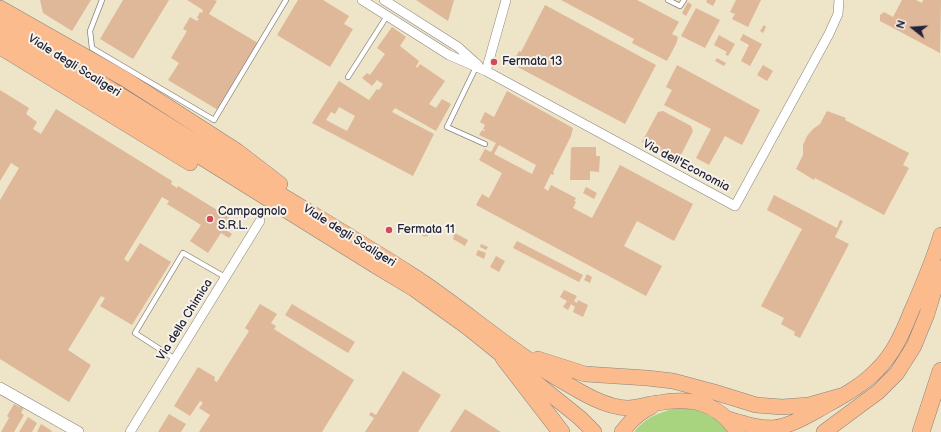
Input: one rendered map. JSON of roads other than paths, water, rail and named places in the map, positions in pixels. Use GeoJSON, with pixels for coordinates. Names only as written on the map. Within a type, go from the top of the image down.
{"type":"FeatureCollection","features":[{"type":"Feature","properties":{"kind":"highway"},"geometry":{"type":"LineString","coordinates":[[7,17],[8,0]]}},
{"type":"Feature","properties":{"kind":"highway"},"geometry":{"type":"LineString","coordinates":[[0,8],[7,17],[124,79],[236,151],[356,241]]}},
{"type":"Feature","properties":{"kind":"highway","name":"Viale degli Scaligeri"},"geometry":{"type":"LineString","coordinates":[[7,17],[183,141],[374,265],[414,289],[467,327],[507,353],[612,406],[629,408],[682,399],[700,402],[728,419],[737,432]]}},
{"type":"Feature","properties":{"kind":"highway","name":"Viale degli Scaligeri"},"geometry":{"type":"LineString","coordinates":[[0,32],[413,276],[471,317],[507,353],[594,432]]}},
{"type":"Feature","properties":{"kind":"highway"},"geometry":{"type":"LineString","coordinates":[[0,47],[265,208],[374,265]]}},
{"type":"Feature","properties":{"kind":"highway"},"geometry":{"type":"LineString","coordinates":[[728,419],[747,428],[766,431],[782,429],[863,383],[878,369],[891,353],[903,331],[941,235]]}},
{"type":"Feature","properties":{"kind":"highway"},"geometry":{"type":"LineString","coordinates":[[824,432],[878,392],[897,373],[914,346],[941,268]]}},
{"type":"Feature","properties":{"kind":"highway"},"geometry":{"type":"LineString","coordinates":[[507,353],[585,374],[673,381],[756,405],[782,407],[809,405],[844,395]]}},
{"type":"Feature","properties":{"kind":"highway"},"geometry":{"type":"LineString","coordinates":[[507,353],[560,432]]}},
{"type":"Feature","properties":{"kind":"highway"},"geometry":{"type":"LineString","coordinates":[[921,432],[941,371]]}},
{"type":"Feature","properties":{"kind":"highway"},"geometry":{"type":"LineString","coordinates":[[925,432],[941,371]]}},
{"type":"Feature","properties":{"kind":"highway","name":"Viale degli Scaligeri"},"geometry":{"type":"LineString","coordinates":[[622,432],[636,415],[661,402]]}},
{"type":"Feature","properties":{"kind":"street","name":"Via dell'Economia"},"geometry":{"type":"LineString","coordinates":[[362,0],[449,55],[486,71],[735,206],[829,34],[838,14],[839,0]]}},
{"type":"Feature","properties":{"kind":"street","name":"Via dell'Economia"},"geometry":{"type":"LineString","coordinates":[[384,0],[458,47],[486,71]]}},
{"type":"Feature","properties":{"kind":"street"},"geometry":{"type":"LineString","coordinates":[[486,71],[506,0]]}},
{"type":"Feature","properties":{"kind":"street","name":"Via della Chimica"},"geometry":{"type":"LineString","coordinates":[[130,432],[260,221]]}},
{"type":"Feature","properties":{"kind":"street"},"geometry":{"type":"LineString","coordinates":[[0,388],[78,432]]}},
{"type":"Feature","properties":{"kind":"lane"},"geometry":{"type":"LineString","coordinates":[[102,0],[90,31],[92,48],[214,120],[272,20],[286,0]]}},
{"type":"Feature","properties":{"kind":"lane"},"geometry":{"type":"LineString","coordinates":[[668,0],[680,6],[684,0]]}},
{"type":"Feature","properties":{"kind":"lane"},"geometry":{"type":"LineString","coordinates":[[348,76],[387,16]]}},
{"type":"Feature","properties":{"kind":"lane"},"geometry":{"type":"LineString","coordinates":[[476,67],[447,127],[485,144]]}},
{"type":"Feature","properties":{"kind":"lane"},"geometry":{"type":"LineString","coordinates":[[175,359],[135,333],[183,253],[225,277]]}},
{"type":"Feature","properties":{"kind":"place","name":"Fermata 13"},"geometry":{"type":"Point","coordinates":[494,62]}},
{"type":"Feature","properties":{"kind":"place","name":"Campagnolo S.R.L."},"geometry":{"type":"Point","coordinates":[210,219]}},
{"type":"Feature","properties":{"kind":"place","name":"Fermata 11"},"geometry":{"type":"Point","coordinates":[389,230]}}]}
